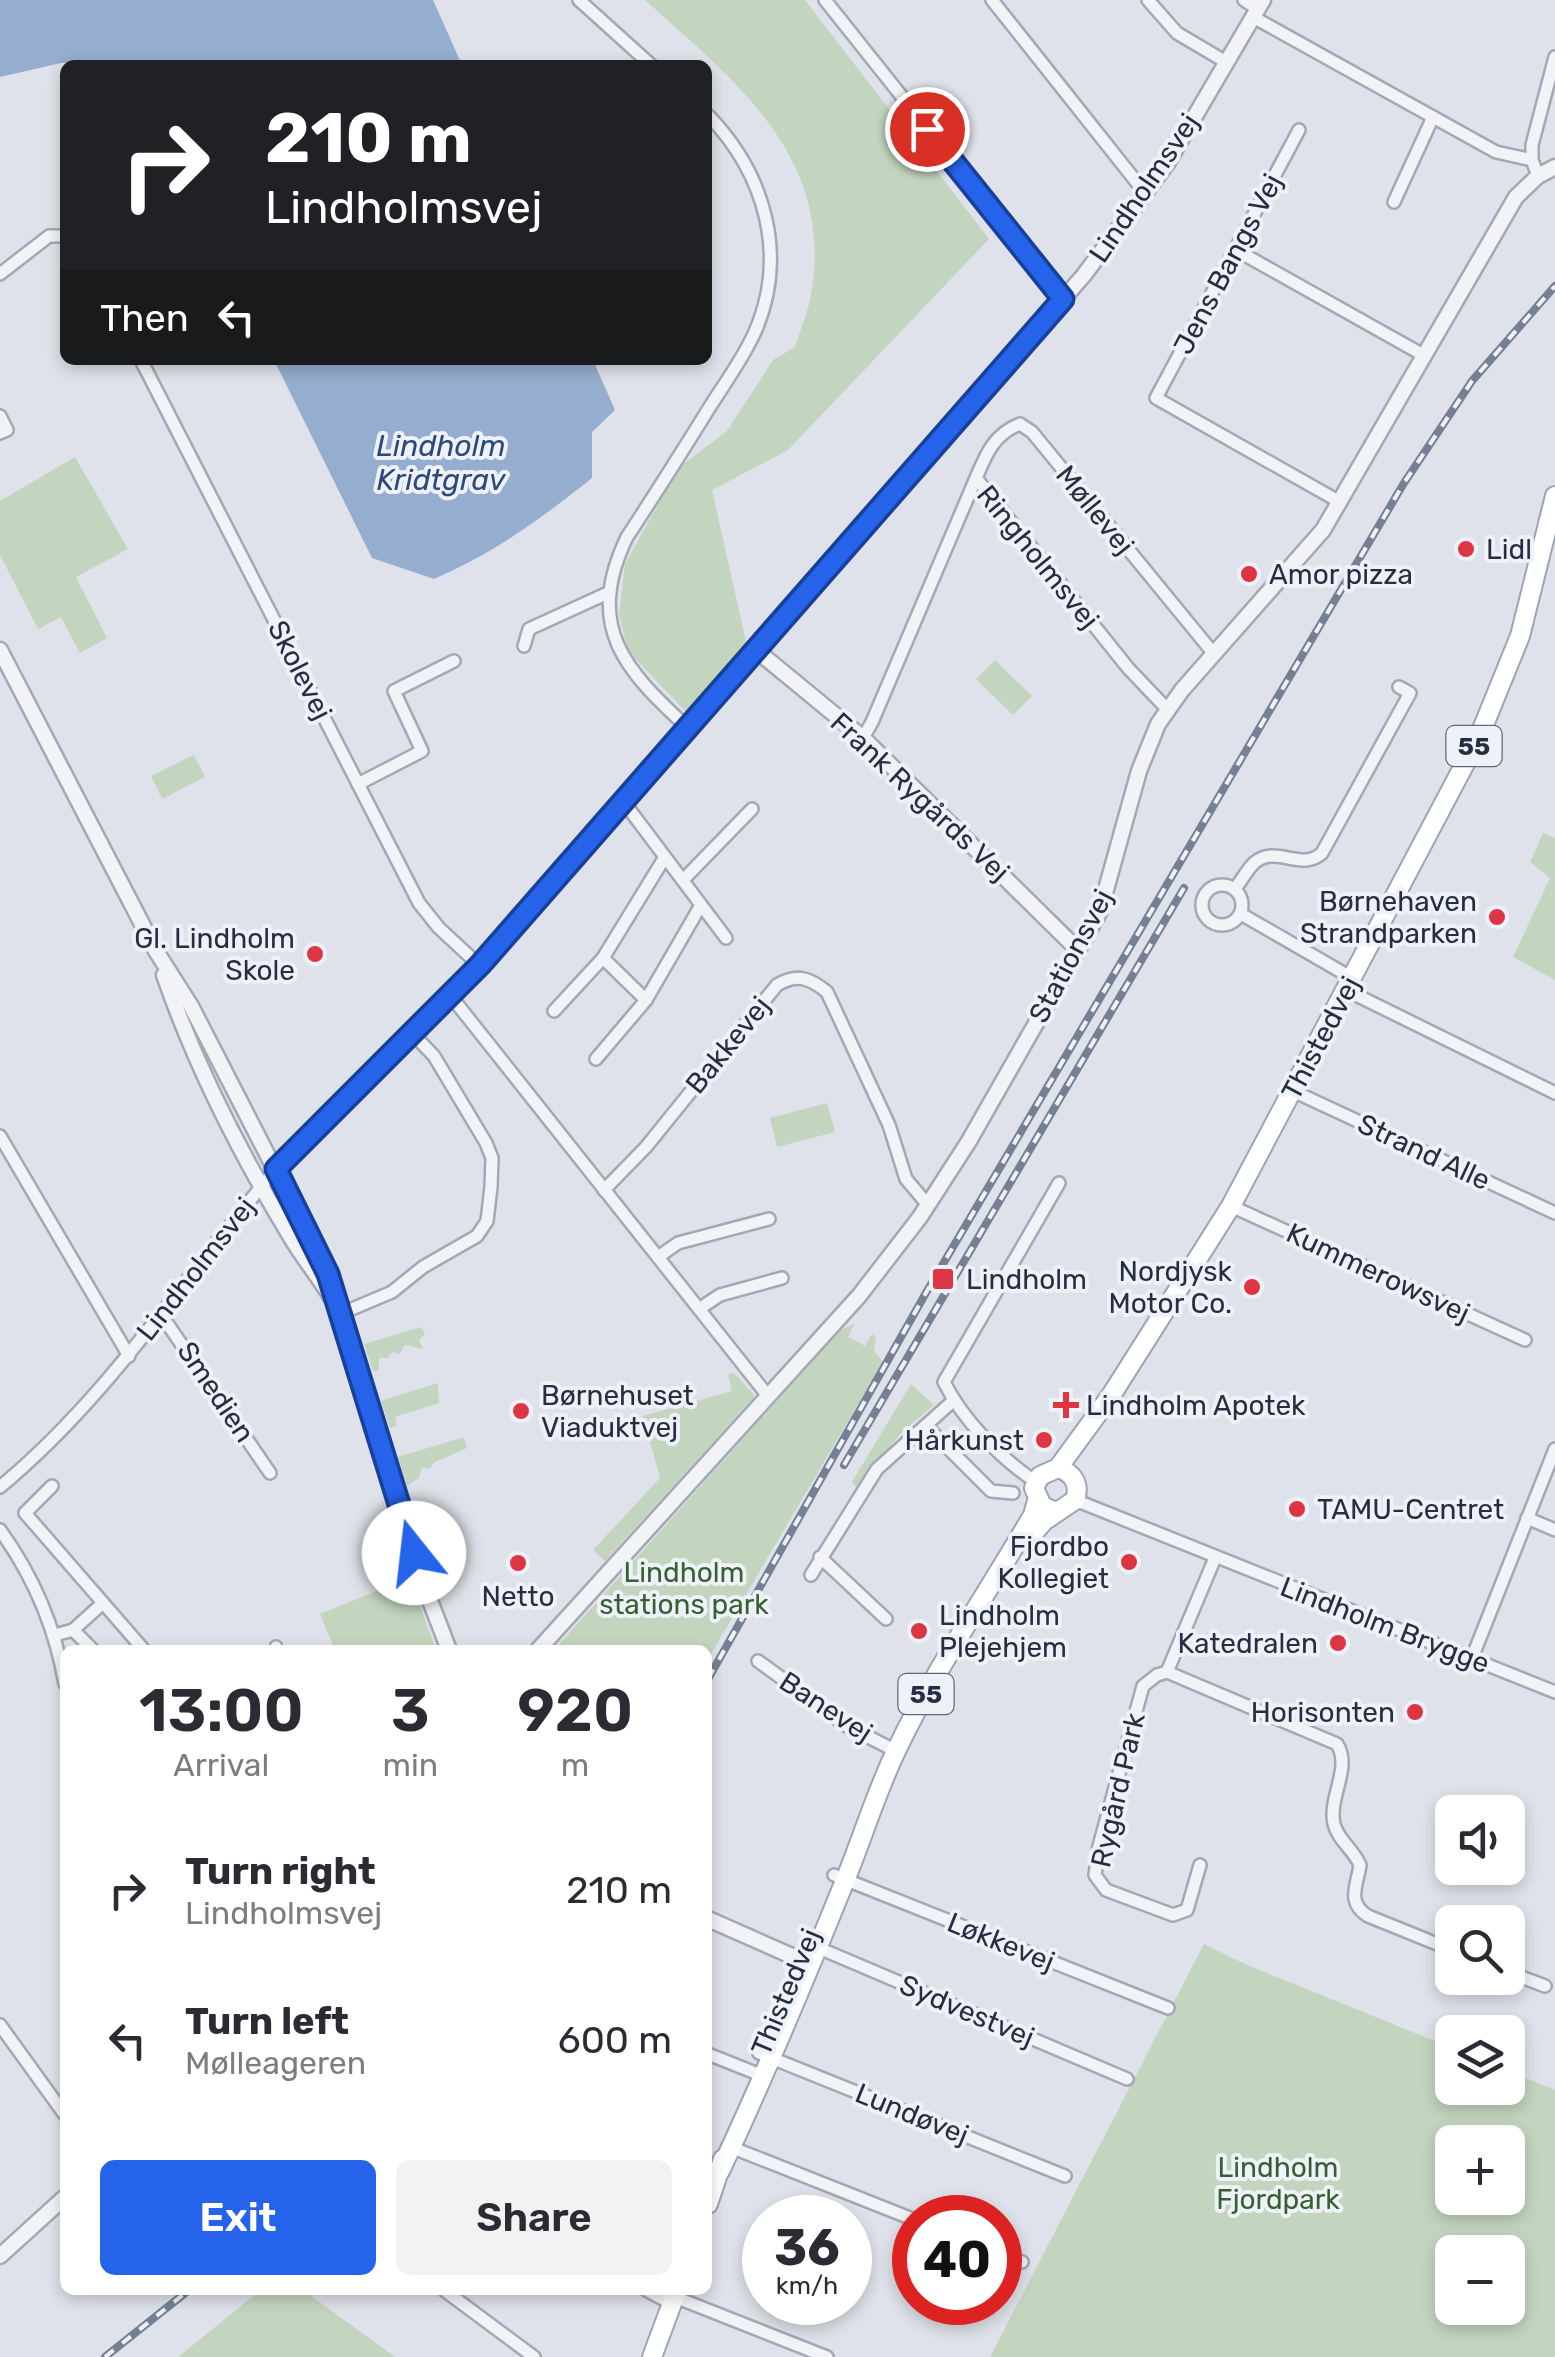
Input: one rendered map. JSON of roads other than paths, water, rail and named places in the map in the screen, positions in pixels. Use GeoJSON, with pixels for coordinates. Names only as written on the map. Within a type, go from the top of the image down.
{"type":"FeatureCollection","features":[{"type":"Feature","properties":{"kind":"main road","name":"Thistedvej"},"geometry":{"type":"LineString","coordinates":[[1058,1468],[1112,1394],[1231,1206],[1478,737],[1520,636],[1555,496]]}},
{"type":"Feature","properties":{"kind":"main road","name":"Thistedvej"},"geometry":{"type":"LineString","coordinates":[[1075,1480],[1112,1394]]}},
{"type":"Feature","properties":{"kind":"main road"},"geometry":{"type":"LineString","coordinates":[[1058,1468],[1075,1480]]}},
{"type":"Feature","properties":{"kind":"main road","name":"55"},"geometry":{"type":"LineString","coordinates":[[1036,1491],[1045,1471],[1058,1468]]}},
{"type":"Feature","properties":{"kind":"main road","name":"55"},"geometry":{"type":"LineString","coordinates":[[1056,1512],[1066,1509],[1074,1500],[1075,1480]]}},
{"type":"Feature","properties":{"kind":"main road","name":"Thistedvej"},"geometry":{"type":"LineString","coordinates":[[712,2193],[839,1878],[842,1855],[866,1818],[896,1751],[954,1646],[1032,1515],[1036,1491]]}},
{"type":"Feature","properties":{"kind":"main road"},"geometry":{"type":"LineString","coordinates":[[1036,1491],[1042,1506],[1056,1512]]}},
{"type":"Feature","properties":{"kind":"main road","name":"Thistedvej"},"geometry":{"type":"LineString","coordinates":[[998,1576],[1056,1512]]}},
{"type":"Feature","properties":{"kind":"main road"},"geometry":{"type":"LineString","coordinates":[[652,2357],[675,2297]]}},
{"type":"Feature","properties":{"kind":"street"},"geometry":{"type":"LineString","coordinates":[[578,0],[645,60]]}},
{"type":"Feature","properties":{"kind":"street"},"geometry":{"type":"LineString","coordinates":[[825,0],[1063,299]]}},
{"type":"Feature","properties":{"kind":"street"},"geometry":{"type":"LineString","coordinates":[[992,0],[1146,194]]}},
{"type":"Feature","properties":{"kind":"street"},"geometry":{"type":"LineString","coordinates":[[1148,0],[1178,32],[1226,62]]}},
{"type":"Feature","properties":{"kind":"street"},"geometry":{"type":"LineString","coordinates":[[1244,0],[1433,117],[1496,152],[1532,160]]}},
{"type":"Feature","properties":{"kind":"street","name":"Lindholmsvej"},"geometry":{"type":"LineString","coordinates":[[0,1468],[4,1483],[75,1417],[129,1356],[296,1146],[480,965],[1063,299],[1146,194],[1258,9]]}},
{"type":"Feature","properties":{"kind":"street"},"geometry":{"type":"LineString","coordinates":[[1538,176],[1532,145],[1555,57]]}},
{"type":"Feature","properties":{"kind":"street"},"geometry":{"type":"LineString","coordinates":[[1394,202],[1433,117]]}},
{"type":"Feature","properties":{"kind":"street"},"geometry":{"type":"LineString","coordinates":[[688,728],[640,684],[628,667],[614,634],[610,592],[618,556],[628,537],[748,346],[769,284],[769,230],[760,194],[733,142],[712,119]]}},
{"type":"Feature","properties":{"kind":"street","name":"Jens Bangs Vej"},"geometry":{"type":"LineString","coordinates":[[1299,130],[1156,398],[1340,502]]}},
{"type":"Feature","properties":{"kind":"street","name":"Stationsvej"},"geometry":{"type":"LineString","coordinates":[[543,1645],[881,1270],[928,1205],[969,1142],[1100,911],[1144,753],[1167,709],[1323,530],[1516,197],[1538,176],[1555,167]]}},
{"type":"Feature","properties":{"kind":"street"},"geometry":{"type":"LineString","coordinates":[[0,274],[48,236],[60,236]]}},
{"type":"Feature","properties":{"kind":"street"},"geometry":{"type":"LineString","coordinates":[[1236,250],[1425,356]]}},
{"type":"Feature","properties":{"kind":"street","name":"Skolevej"},"geometry":{"type":"LineString","coordinates":[[144,365],[420,904],[439,928],[480,965]]}},
{"type":"Feature","properties":{"kind":"street"},"geometry":{"type":"LineString","coordinates":[[0,416],[7,430],[0,433]]}},
{"type":"Feature","properties":{"kind":"street","name":"Møllevej"},"geometry":{"type":"LineString","coordinates":[[976,478],[997,438],[1020,424],[1032,432],[1214,654]]}},
{"type":"Feature","properties":{"kind":"street","name":"Ringholmsvej"},"geometry":{"type":"LineString","coordinates":[[863,738],[976,478],[1128,668],[1167,709]]}},
{"type":"Feature","properties":{"kind":"street"},"geometry":{"type":"LineString","coordinates":[[524,646],[529,629],[610,592]]}},
{"type":"Feature","properties":{"kind":"street"},"geometry":{"type":"LineString","coordinates":[[0,650],[156,951],[191,1006],[328,1274],[447,1645]]}},
{"type":"Feature","properties":{"kind":"street","name":"Frank Rygårds Vej"},"geometry":{"type":"LineString","coordinates":[[756,650],[863,738],[1078,950]]}},
{"type":"Feature","properties":{"kind":"street"},"geometry":{"type":"LineString","coordinates":[[358,784],[422,751],[394,691],[454,660]]}},
{"type":"Feature","properties":{"kind":"street"},"geometry":{"type":"LineString","coordinates":[[1235,889],[1255,862],[1269,856],[1283,855],[1303,862],[1322,852],[1410,693],[1399,687]]}},
{"type":"Feature","properties":{"kind":"street"},"geometry":{"type":"LineString","coordinates":[[624,801],[726,938]]}},
{"type":"Feature","properties":{"kind":"street"},"geometry":{"type":"LineString","coordinates":[[683,880],[752,809]]}},
{"type":"Feature","properties":{"kind":"street"},"geometry":{"type":"LineString","coordinates":[[554,1010],[603,958],[665,857]]}},
{"type":"Feature","properties":{"kind":"street"},"geometry":{"type":"LineString","coordinates":[[1222,885],[1235,889],[1242,901],[1241,914],[1232,923],[1220,926],[1208,920],[1202,908],[1209,890],[1222,885]]}},
{"type":"Feature","properties":{"kind":"street"},"geometry":{"type":"LineString","coordinates":[[596,1059],[646,1000],[701,905]]}},
{"type":"Feature","properties":{"kind":"street"},"geometry":{"type":"LineString","coordinates":[[1241,914],[1349,984],[1555,1093]]}},
{"type":"Feature","properties":{"kind":"street"},"geometry":{"type":"LineString","coordinates":[[156,951],[202,1070],[292,1240],[340,1314]]}},
{"type":"Feature","properties":{"kind":"street"},"geometry":{"type":"LineString","coordinates":[[603,958],[646,1000]]}},
{"type":"Feature","properties":{"kind":"street","name":"Bakkevej"},"geometry":{"type":"LineString","coordinates":[[604,1190],[646,1146],[777,984],[795,977],[816,982],[827,992],[889,1125],[906,1179],[928,1205]]}},
{"type":"Feature","properties":{"kind":"street"},"geometry":{"type":"LineString","coordinates":[[450,995],[768,1396]]}},
{"type":"Feature","properties":{"kind":"street"},"geometry":{"type":"LineString","coordinates":[[340,1314],[392,1292],[423,1267],[477,1236],[487,1221],[492,1158],[486,1142],[434,1056],[413,1034]]}},
{"type":"Feature","properties":{"kind":"street","name":"Strand Alle"},"geometry":{"type":"LineString","coordinates":[[1294,1091],[1555,1213]]}},
{"type":"Feature","properties":{"kind":"street"},"geometry":{"type":"LineString","coordinates":[[0,1136],[129,1356]]}},
{"type":"Feature","properties":{"kind":"street"},"geometry":{"type":"LineString","coordinates":[[1036,1491],[954,1401],[944,1382],[1059,1183]]}},
{"type":"Feature","properties":{"kind":"street","name":"Kummerowsvej"},"geometry":{"type":"LineString","coordinates":[[1231,1206],[1525,1340]]}},
{"type":"Feature","properties":{"kind":"street"},"geometry":{"type":"LineString","coordinates":[[658,1257],[678,1243],[768,1219]]}},
{"type":"Feature","properties":{"kind":"street"},"geometry":{"type":"LineString","coordinates":[[699,1309],[720,1294],[782,1278]]}},
{"type":"Feature","properties":{"kind":"street","name":"Smedien"},"geometry":{"type":"LineString","coordinates":[[160,1313],[270,1473]]}},
{"type":"Feature","properties":{"kind":"street"},"geometry":{"type":"LineString","coordinates":[[810,1575],[877,1469],[954,1401]]}},
{"type":"Feature","properties":{"kind":"street"},"geometry":{"type":"LineString","coordinates":[[926,1426],[990,1491],[1013,1493]]}},
{"type":"Feature","properties":{"kind":"street"},"geometry":{"type":"LineString","coordinates":[[1472,1658],[1555,1449]]}},
{"type":"Feature","properties":{"kind":"street"},"geometry":{"type":"LineString","coordinates":[[52,1486],[25,1513],[140,1645]]}},
{"type":"Feature","properties":{"kind":"street","name":"Lindholm Brygge"},"geometry":{"type":"LineString","coordinates":[[1074,1500],[1555,1692]]}},
{"type":"Feature","properties":{"kind":"street"},"geometry":{"type":"LineString","coordinates":[[1528,1518],[1555,1530]]}},
{"type":"Feature","properties":{"kind":"street"},"geometry":{"type":"LineString","coordinates":[[0,1530],[24,1562],[54,1635],[60,1662]]}},
{"type":"Feature","properties":{"kind":"street"},"geometry":{"type":"LineString","coordinates":[[820,1557],[886,1619]]}},
{"type":"Feature","properties":{"kind":"street"},"geometry":{"type":"LineString","coordinates":[[1215,1558],[1167,1672],[1337,1744],[1343,1760],[1333,1815],[1338,1835],[1360,1865],[1354,1892],[1357,1907],[1368,1916],[1435,1943]]}},
{"type":"Feature","properties":{"kind":"street"},"geometry":{"type":"LineString","coordinates":[[54,1635],[73,1630],[103,1604]]}},
{"type":"Feature","properties":{"kind":"street"},"geometry":{"type":"LineString","coordinates":[[73,1630],[88,1645]]}},
{"type":"Feature","properties":{"kind":"street","name":"Banevej"},"geometry":{"type":"LineString","coordinates":[[758,1661],[848,1726],[896,1751]]}},
{"type":"Feature","properties":{"kind":"street","name":"Rygård Park"},"geometry":{"type":"LineString","coordinates":[[1167,1672],[1157,1674],[1143,1686],[1094,1875],[1106,1890],[1180,1915],[1187,1910],[1200,1865]]}},
{"type":"Feature","properties":{"kind":"street","name":"Løkkevej"},"geometry":{"type":"LineString","coordinates":[[839,1878],[1168,2008]]}},
{"type":"Feature","properties":{"kind":"street"},"geometry":{"type":"LineString","coordinates":[[712,1920],[808,1954]]}},
{"type":"Feature","properties":{"kind":"street","name":"Sydvestvej"},"geometry":{"type":"LineString","coordinates":[[808,1954],[1128,2079]]}},
{"type":"Feature","properties":{"kind":"street"},"geometry":{"type":"LineString","coordinates":[[1525,1978],[1545,1986]]}},
{"type":"Feature","properties":{"kind":"street"},"geometry":{"type":"LineString","coordinates":[[0,2025],[60,2108]]}},
{"type":"Feature","properties":{"kind":"street","name":"Lundøvej"},"geometry":{"type":"LineString","coordinates":[[765,2055],[1065,2176]]}},
{"type":"Feature","properties":{"kind":"street"},"geometry":{"type":"LineString","coordinates":[[712,2056],[757,2074]]}},
{"type":"Feature","properties":{"kind":"street"},"geometry":{"type":"LineString","coordinates":[[729,2146],[892,2211]]}},
{"type":"Feature","properties":{"kind":"street"},"geometry":{"type":"LineString","coordinates":[[0,2256],[60,2202]]}},
{"type":"Feature","properties":{"kind":"street"},"geometry":{"type":"LineString","coordinates":[[451,2295],[534,2357]]}},
{"type":"Feature","properties":{"kind":"street"},"geometry":{"type":"LineString","coordinates":[[675,2297],[827,2357]]}},
{"type":"Feature","properties":{"kind":"water"},"geometry":{"type":"Polygon","coordinates":[[[0,0],[433,0],[460,60],[60,60],[60,63],[0,77],[0,0]]]}},
{"type":"Feature","properties":{"kind":"water","name":"Lindholm Kridtgrav"},"geometry":{"type":"Polygon","coordinates":[[[276,365],[595,365],[615,410],[592,432],[592,478],[516,534],[434,579],[372,558],[276,365]]]}},
{"type":"Feature","properties":{"kind":"railway"},"geometry":{"type":"LineString","coordinates":[[712,1672],[927,1291],[1404,483],[1472,381],[1555,286]]}},
{"type":"Feature","properties":{"kind":"railway"},"geometry":{"type":"LineString","coordinates":[[844,1465],[1184,888]]}},
{"type":"Feature","properties":{"kind":"railway"},"geometry":{"type":"LineString","coordinates":[[105,2357],[183,2295]]}},
{"type":"Feature","properties":{"kind":"place","name":"Lidl"},"geometry":{"type":"Point","coordinates":[1466,549]}},
{"type":"Feature","properties":{"kind":"place","name":"Amor pizza"},"geometry":{"type":"Point","coordinates":[1249,574]}},
{"type":"Feature","properties":{"kind":"place","name":"Børnehaven Strandparken"},"geometry":{"type":"Point","coordinates":[1497,917]}},
{"type":"Feature","properties":{"kind":"place","name":"Gl. Lindholm Skole"},"geometry":{"type":"Point","coordinates":[315,954]}},
{"type":"Feature","properties":{"kind":"place","name":"Lindholm"},"geometry":{"type":"Point","coordinates":[943,1279]}},
{"type":"Feature","properties":{"kind":"place","name":"Nordjysk Motor Co."},"geometry":{"type":"Point","coordinates":[1252,1287]}},
{"type":"Feature","properties":{"kind":"place","name":"Lindholm Apotek"},"geometry":{"type":"Point","coordinates":[1066,1405]}},
{"type":"Feature","properties":{"kind":"place","name":"Børnehuset Viaduktvej"},"geometry":{"type":"Point","coordinates":[521,1411]}},
{"type":"Feature","properties":{"kind":"place","name":"Hårkunst"},"geometry":{"type":"Point","coordinates":[1044,1440]}},
{"type":"Feature","properties":{"kind":"place","name":"TAMU-Centret"},"geometry":{"type":"Point","coordinates":[1297,1509]}},
{"type":"Feature","properties":{"kind":"place","name":"Fjordbo Kollegiet"},"geometry":{"type":"Point","coordinates":[1129,1562]}},
{"type":"Feature","properties":{"kind":"place","name":"Netto"},"geometry":{"type":"Point","coordinates":[518,1563]}},
{"type":"Feature","properties":{"kind":"place","name":"Lindholm Plejehjem"},"geometry":{"type":"Point","coordinates":[919,1631]}},
{"type":"Feature","properties":{"kind":"place","name":"Katedralen"},"geometry":{"type":"Point","coordinates":[1338,1643]}},
{"type":"Feature","properties":{"kind":"place","name":"Horisonten"},"geometry":{"type":"Point","coordinates":[1415,1712]}},
{"type":"Feature","properties":{"kind":"park label","name":"Lindholm stations park"},"geometry":{"type":"Point","coordinates":[684,1588]}},
{"type":"Feature","properties":{"kind":"park label","name":"Lindholm Fjordpark"},"geometry":{"type":"Point","coordinates":[1278,2183]}}]}
